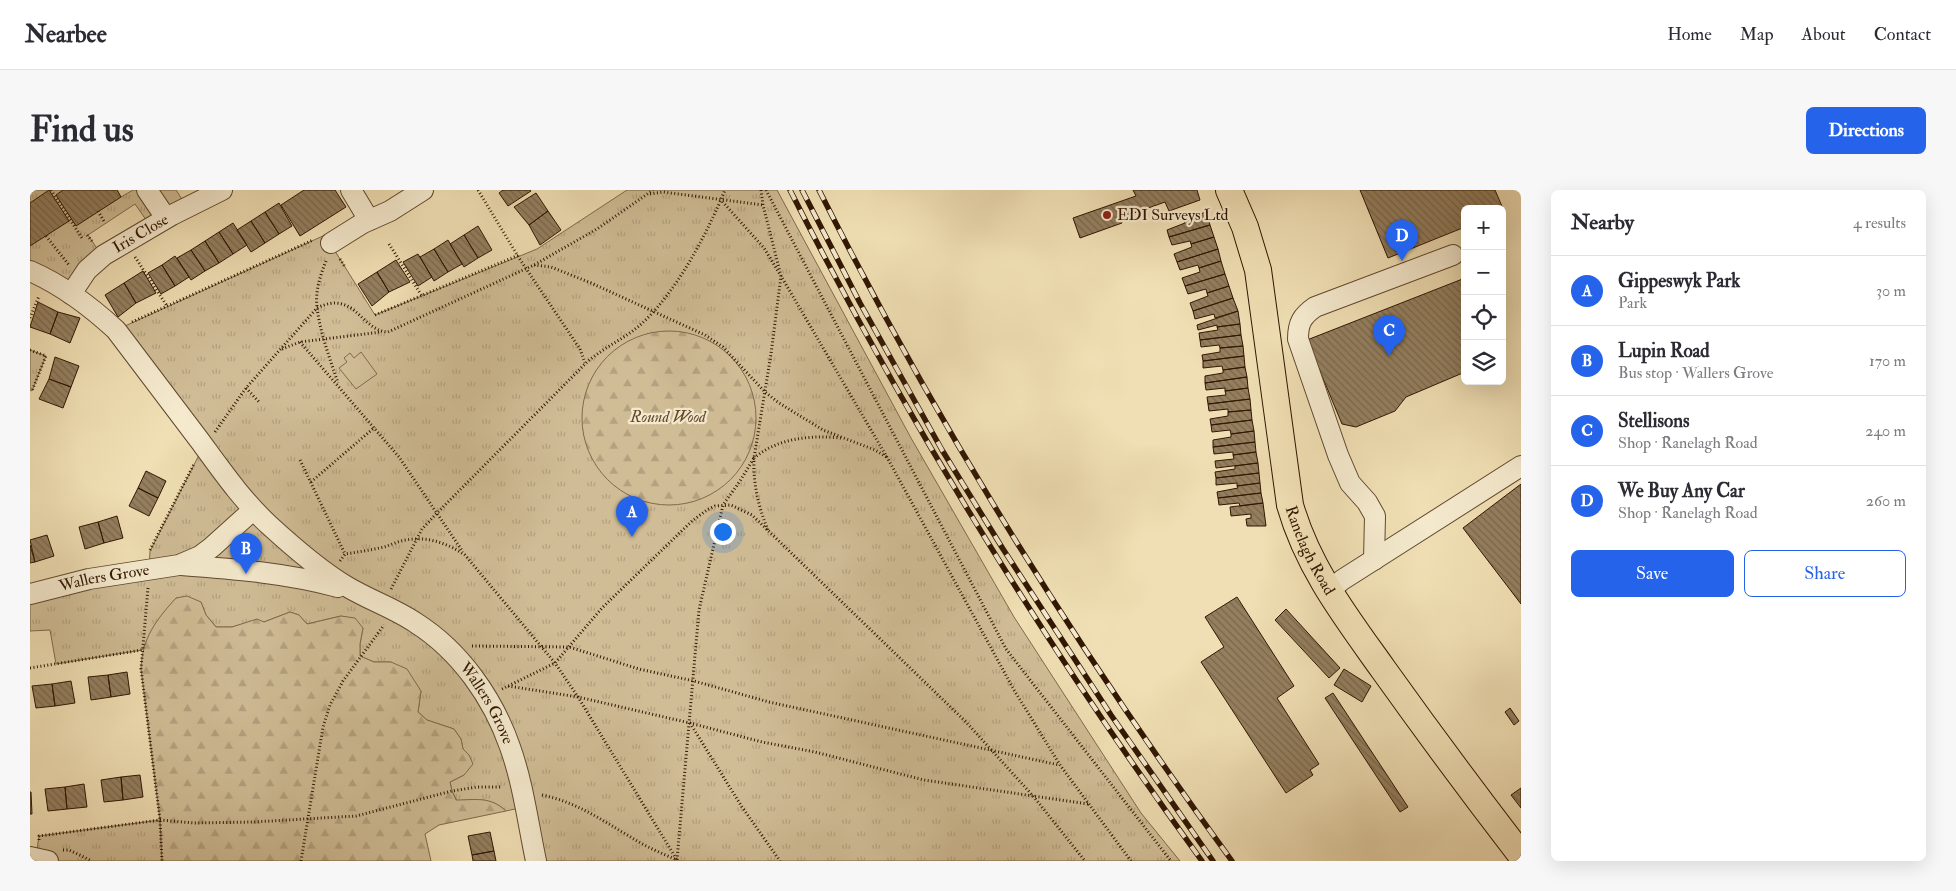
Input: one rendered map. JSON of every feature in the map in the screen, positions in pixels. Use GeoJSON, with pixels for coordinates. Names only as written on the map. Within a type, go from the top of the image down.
{"type":"FeatureCollection","features":[{"type":"Feature","properties":{"kind":"main road","name":"Ranelagh Road"},"geometry":{"type":"LineString","coordinates":[[1229,190],[1245,227],[1258,270],[1290,505],[1298,532],[1328,592],[1437,746],[1521,856]]}},
{"type":"Feature","properties":{"kind":"street"},"geometry":{"type":"LineString","coordinates":[[147,190],[166,218]]}},
{"type":"Feature","properties":{"kind":"street","name":"Iris Close"},"geometry":{"type":"LineString","coordinates":[[71,294],[91,266],[104,255],[166,218],[222,190]]}},
{"type":"Feature","properties":{"kind":"street"},"geometry":{"type":"LineString","coordinates":[[351,190],[369,220]]}},
{"type":"Feature","properties":{"kind":"street"},"geometry":{"type":"LineString","coordinates":[[323,241],[390,211],[423,190]]}},
{"type":"Feature","properties":{"kind":"street"},"geometry":{"type":"LineString","coordinates":[[1374,560],[1375,516],[1367,502],[1350,483],[1338,455],[1298,339],[1301,319],[1315,307],[1453,255]]}},
{"type":"Feature","properties":{"kind":"street"},"geometry":{"type":"LineString","coordinates":[[30,271],[71,294],[95,311],[116,330],[227,480],[253,510]]}},
{"type":"Feature","properties":{"kind":"street"},"geometry":{"type":"LineString","coordinates":[[1328,592],[1342,580],[1521,466]]}},
{"type":"Feature","properties":{"kind":"street","name":"Wallers Grove"},"geometry":{"type":"LineString","coordinates":[[180,565],[200,556],[212,547],[253,510],[329,575],[416,623],[445,646],[486,696],[502,726],[511,749],[536,861]]}},
{"type":"Feature","properties":{"kind":"street","name":"Wallers Grove"},"geometry":{"type":"LineString","coordinates":[[30,594],[89,579],[180,565],[290,576],[323,583],[364,596]]}},
{"type":"Feature","properties":{"kind":"path"},"geometry":{"type":"LineString","coordinates":[[51,190],[82,238]]}},
{"type":"Feature","properties":{"kind":"path"},"geometry":{"type":"LineString","coordinates":[[478,190],[526,269],[580,349],[585,364]]}},
{"type":"Feature","properties":{"kind":"path"},"geometry":{"type":"LineString","coordinates":[[278,351],[300,342],[394,329],[534,265],[597,228],[653,190]]}},
{"type":"Feature","properties":{"kind":"path"},"geometry":{"type":"LineString","coordinates":[[301,861],[323,727],[330,705],[389,608],[422,529],[585,364],[607,346],[637,328],[655,311],[688,263],[725,190]]}},
{"type":"Feature","properties":{"kind":"path"},"geometry":{"type":"LineString","coordinates":[[761,190],[763,206],[781,276],[753,472],[756,495],[770,533]]}},
{"type":"Feature","properties":{"kind":"path"},"geometry":{"type":"LineString","coordinates":[[766,190],[1006,649],[1170,861]]}},
{"type":"Feature","properties":{"kind":"path"},"geometry":{"type":"LineString","coordinates":[[645,195],[663,192],[763,206]]}},
{"type":"Feature","properties":{"kind":"path"},"geometry":{"type":"LineString","coordinates":[[721,200],[764,248],[888,458],[982,635],[1014,690],[1060,765],[1131,861]]}},
{"type":"Feature","properties":{"kind":"path"},"geometry":{"type":"LineString","coordinates":[[98,211],[105,223]]}},
{"type":"Feature","properties":{"kind":"path"},"geometry":{"type":"LineString","coordinates":[[46,236],[69,266]]}},
{"type":"Feature","properties":{"kind":"path"},"geometry":{"type":"LineString","coordinates":[[126,241],[167,306]]}},
{"type":"Feature","properties":{"kind":"path"},"geometry":{"type":"LineString","coordinates":[[125,326],[167,306],[323,241],[317,308],[324,339],[339,386]]}},
{"type":"Feature","properties":{"kind":"path"},"geometry":{"type":"LineString","coordinates":[[389,244],[422,296]]}},
{"type":"Feature","properties":{"kind":"path"},"geometry":{"type":"LineString","coordinates":[[375,315],[519,256]]}},
{"type":"Feature","properties":{"kind":"path"},"geometry":{"type":"LineString","coordinates":[[534,265],[551,267],[705,334],[723,347],[765,392],[800,417],[823,430],[875,450],[888,458]]}},
{"type":"Feature","properties":{"kind":"path"},"geometry":{"type":"LineString","coordinates":[[210,439],[246,388],[317,308],[324,304],[332,303],[347,306],[382,332]]}},
{"type":"Feature","properties":{"kind":"path"},"geometry":{"type":"LineString","coordinates":[[300,342],[375,427],[413,476],[465,555],[555,664],[578,697],[678,861]]}},
{"type":"Feature","properties":{"kind":"path"},"geometry":{"type":"LineString","coordinates":[[30,350],[46,356],[32,391]]}},
{"type":"Feature","properties":{"kind":"path"},"geometry":{"type":"LineString","coordinates":[[246,388],[260,403]]}},
{"type":"Feature","properties":{"kind":"path"},"geometry":{"type":"LineString","coordinates":[[311,482],[375,427]]}},
{"type":"Feature","properties":{"kind":"path"},"geometry":{"type":"LineString","coordinates":[[678,861],[700,610],[723,505],[740,482],[754,458],[766,448],[779,443],[809,437],[846,439]]}},
{"type":"Feature","properties":{"kind":"path"},"geometry":{"type":"LineString","coordinates":[[300,460],[345,554],[385,547],[404,540],[418,538],[454,547],[465,555]]}},
{"type":"Feature","properties":{"kind":"path"},"geometry":{"type":"LineString","coordinates":[[162,861],[160,820],[141,669],[150,551],[195,462]]}},
{"type":"Feature","properties":{"kind":"path"},"geometry":{"type":"LineString","coordinates":[[486,696],[555,664],[602,608],[692,521],[715,506],[731,505],[746,512],[770,533],[966,722],[1034,797],[1085,861]]}},
{"type":"Feature","properties":{"kind":"path"},"geometry":{"type":"LineString","coordinates":[[445,646],[569,647],[639,669],[694,681],[770,702],[1060,765]]}},
{"type":"Feature","properties":{"kind":"path"},"geometry":{"type":"LineString","coordinates":[[30,668],[142,650]]}},
{"type":"Feature","properties":{"kind":"path"},"geometry":{"type":"LineString","coordinates":[[507,686],[578,697],[762,742],[814,752],[924,780],[1088,804]]}},
{"type":"Feature","properties":{"kind":"path"},"geometry":{"type":"LineString","coordinates":[[690,723],[742,807],[780,861]]}},
{"type":"Feature","properties":{"kind":"path"},"geometry":{"type":"LineString","coordinates":[[38,858],[39,836],[160,820],[194,823],[356,816],[452,791],[476,787],[501,787],[569,802],[594,814],[630,837],[678,861]]}},
{"type":"Feature","properties":{"kind":"green space"},"geometry":{"type":"Polygon","coordinates":[[[30,190],[117,190],[121,197],[133,190],[139,190],[158,222],[151,227],[135,204],[88,235],[102,256],[71,294],[30,271],[30,190]]]}},
{"type":"Feature","properties":{"kind":"green space"},"geometry":{"type":"Polygon","coordinates":[[[156,190],[176,190],[187,207],[172,215],[156,190]]]}},
{"type":"Feature","properties":{"kind":"green space"},"geometry":{"type":"Polygon","coordinates":[[[627,190],[777,190],[911,438],[1014,617],[1141,813],[1180,861],[536,861],[524,807],[506,811],[488,801],[457,801],[450,782],[464,775],[469,755],[463,749],[461,739],[454,729],[427,720],[418,712],[421,691],[391,662],[374,662],[360,656],[363,628],[341,616],[307,624],[299,615],[290,612],[264,622],[257,620],[232,627],[216,627],[206,615],[201,602],[176,598],[156,623],[142,650],[56,664],[50,630],[30,631],[30,594],[149,570],[150,551],[200,453],[227,480],[243,481],[125,326],[325,235],[375,315],[537,249],[627,190]]]}},
{"type":"Feature","properties":{"kind":"green space","name":"Round Wood"},"geometry":{"type":"Polygon","coordinates":[[[678,331],[702,337],[718,345],[731,356],[742,369],[750,385],[755,401],[755,435],[750,451],[742,467],[731,480],[718,491],[694,502],[678,505],[660,505],[644,502],[620,491],[596,467],[583,435],[582,409],[585,393],[596,369],[620,345],[652,332],[678,331]]]}},
{"type":"Feature","properties":{"kind":"green space"},"geometry":{"type":"Polygon","coordinates":[[[30,350],[46,356],[32,391],[30,390],[30,350]]]}},
{"type":"Feature","properties":{"kind":"green space"},"geometry":{"type":"Polygon","coordinates":[[[361,352],[377,374],[356,389],[339,368],[347,362],[344,358],[350,353],[354,358],[361,352]]]}},
{"type":"Feature","properties":{"kind":"green space"},"geometry":{"type":"Polygon","coordinates":[[[187,596],[201,602],[206,615],[216,627],[232,627],[257,619],[264,622],[290,612],[299,615],[307,624],[341,616],[355,618],[363,628],[360,656],[374,662],[391,662],[407,669],[421,691],[418,712],[427,720],[454,729],[461,739],[463,749],[469,755],[473,764],[464,775],[450,782],[456,800],[488,801],[506,811],[439,825],[425,834],[431,861],[162,861],[160,820],[141,669],[142,658],[147,639],[156,622],[176,598],[187,596]]]}},
{"type":"Feature","properties":{"kind":"green space"},"geometry":{"type":"Polygon","coordinates":[[[160,820],[162,861],[30,861],[36,857],[39,836],[160,820]]]}},
{"type":"Feature","properties":{"kind":"building"},"geometry":{"type":"Polygon","coordinates":[[[49,190],[69,221],[30,246],[30,203],[49,190]]]}},
{"type":"Feature","properties":{"kind":"building"},"geometry":{"type":"Polygon","coordinates":[[[63,190],[117,190],[121,197],[76,226],[56,195],[63,190]]]}},
{"type":"Feature","properties":{"kind":"building"},"geometry":{"type":"Polygon","coordinates":[[[304,190],[335,190],[346,207],[300,236],[281,205],[304,190]]]}},
{"type":"Feature","properties":{"kind":"building"},"geometry":{"type":"Polygon","coordinates":[[[503,190],[531,191],[508,206],[499,193],[503,190]]]}},
{"type":"Feature","properties":{"kind":"building","name":"EDI Surveys Ltd"},"geometry":{"type":"Polygon","coordinates":[[[1133,190],[1197,190],[1200,200],[1169,211],[1165,202],[1120,218],[1122,223],[1080,238],[1073,218],[1136,196],[1133,190]]]}},
{"type":"Feature","properties":{"kind":"building"},"geometry":{"type":"Polygon","coordinates":[[[1360,190],[1495,190],[1501,205],[1461,205],[1461,229],[1388,258],[1360,190]]]}},
{"type":"Feature","properties":{"kind":"building"},"geometry":{"type":"Polygon","coordinates":[[[536,193],[548,211],[529,225],[514,207],[536,193]]]}},
{"type":"Feature","properties":{"kind":"building"},"geometry":{"type":"Polygon","coordinates":[[[279,203],[292,226],[279,234],[265,212],[279,203]]]}},
{"type":"Feature","properties":{"kind":"building"},"geometry":{"type":"Polygon","coordinates":[[[548,211],[561,230],[540,245],[529,225],[548,211]]]}},
{"type":"Feature","properties":{"kind":"building"},"geometry":{"type":"Polygon","coordinates":[[[265,212],[279,234],[265,243],[251,221],[265,212]]]}},
{"type":"Feature","properties":{"kind":"building"},"geometry":{"type":"Polygon","coordinates":[[[1206,212],[1210,225],[1169,237],[1167,230],[1185,223],[1183,220],[1206,212]]]}},
{"type":"Feature","properties":{"kind":"building"},"geometry":{"type":"Polygon","coordinates":[[[251,221],[265,243],[251,252],[237,230],[251,221]]]}},
{"type":"Feature","properties":{"kind":"building"},"geometry":{"type":"Polygon","coordinates":[[[233,223],[247,245],[233,254],[219,232],[233,223]]]}},
{"type":"Feature","properties":{"kind":"building"},"geometry":{"type":"Polygon","coordinates":[[[1210,225],[1214,237],[1191,244],[1190,241],[1172,245],[1169,237],[1210,225]]]}},
{"type":"Feature","properties":{"kind":"building"},"geometry":{"type":"Polygon","coordinates":[[[478,226],[492,250],[478,258],[464,235],[478,226]]]}},
{"type":"Feature","properties":{"kind":"building"},"geometry":{"type":"Polygon","coordinates":[[[219,232],[233,254],[219,263],[205,241],[219,232]]]}},
{"type":"Feature","properties":{"kind":"building"},"geometry":{"type":"Polygon","coordinates":[[[464,235],[478,258],[464,267],[450,244],[464,235]]]}},
{"type":"Feature","properties":{"kind":"building"},"geometry":{"type":"Polygon","coordinates":[[[1214,237],[1218,249],[1177,262],[1174,254],[1192,247],[1191,244],[1214,237]]]}},
{"type":"Feature","properties":{"kind":"building"},"geometry":{"type":"Polygon","coordinates":[[[448,240],[462,264],[448,272],[434,249],[448,240]]]}},
{"type":"Feature","properties":{"kind":"building"},"geometry":{"type":"Polygon","coordinates":[[[205,241],[219,263],[205,271],[191,250],[205,241]]]}},
{"type":"Feature","properties":{"kind":"building"},"geometry":{"type":"Polygon","coordinates":[[[434,249],[448,272],[434,281],[420,257],[434,249]]]}},
{"type":"Feature","properties":{"kind":"building"},"geometry":{"type":"Polygon","coordinates":[[[1218,249],[1221,261],[1199,268],[1198,265],[1180,270],[1177,262],[1218,249]]]}},
{"type":"Feature","properties":{"kind":"building"},"geometry":{"type":"Polygon","coordinates":[[[191,250],[205,271],[191,280],[177,258],[191,250]]]}},
{"type":"Feature","properties":{"kind":"building"},"geometry":{"type":"Polygon","coordinates":[[[418,254],[432,277],[418,286],[403,262],[418,254]]]}},
{"type":"Feature","properties":{"kind":"building"},"geometry":{"type":"Polygon","coordinates":[[[175,256],[189,277],[175,286],[162,265],[175,256]]]}},
{"type":"Feature","properties":{"kind":"building"},"geometry":{"type":"Polygon","coordinates":[[[396,260],[410,282],[389,292],[377,272],[396,260]]]}},
{"type":"Feature","properties":{"kind":"building"},"geometry":{"type":"Polygon","coordinates":[[[1221,261],[1225,274],[1185,286],[1182,278],[1200,272],[1199,268],[1221,261]]]}},
{"type":"Feature","properties":{"kind":"building"},"geometry":{"type":"Polygon","coordinates":[[[162,265],[175,286],[161,294],[148,273],[162,265]]]}},
{"type":"Feature","properties":{"kind":"building"},"geometry":{"type":"Polygon","coordinates":[[[143,271],[156,293],[136,303],[124,283],[143,271]]]}},
{"type":"Feature","properties":{"kind":"building"},"geometry":{"type":"Polygon","coordinates":[[[377,272],[389,292],[372,306],[358,284],[377,272]]]}},
{"type":"Feature","properties":{"kind":"building"},"geometry":{"type":"Polygon","coordinates":[[[1225,274],[1229,286],[1207,293],[1206,289],[1188,294],[1185,286],[1225,274]]]}},
{"type":"Feature","properties":{"kind":"building"},"geometry":{"type":"Polygon","coordinates":[[[1461,280],[1461,374],[1406,397],[1395,411],[1356,427],[1342,424],[1307,340],[1461,280]]]}},
{"type":"Feature","properties":{"kind":"building"},"geometry":{"type":"Polygon","coordinates":[[[124,283],[136,303],[118,317],[105,295],[124,283]]]}},
{"type":"Feature","properties":{"kind":"building"},"geometry":{"type":"Polygon","coordinates":[[[1229,286],[1233,298],[1193,311],[1190,303],[1208,296],[1207,293],[1229,286]]]}},
{"type":"Feature","properties":{"kind":"building"},"geometry":{"type":"Polygon","coordinates":[[[1233,298],[1238,311],[1215,318],[1214,314],[1195,319],[1193,311],[1233,298]]]}},
{"type":"Feature","properties":{"kind":"building"},"geometry":{"type":"Polygon","coordinates":[[[38,302],[58,312],[50,334],[30,327],[38,302]]]}},
{"type":"Feature","properties":{"kind":"building"},"geometry":{"type":"Polygon","coordinates":[[[1238,311],[1240,324],[1217,327],[1217,325],[1198,330],[1197,325],[1238,311]]]}},
{"type":"Feature","properties":{"kind":"building"},"geometry":{"type":"Polygon","coordinates":[[[58,312],[80,318],[70,343],[50,334],[58,312]]]}},
{"type":"Feature","properties":{"kind":"building"},"geometry":{"type":"Polygon","coordinates":[[[1240,324],[1241,335],[1200,340],[1199,333],[1218,330],[1217,327],[1240,324]]]}},
{"type":"Feature","properties":{"kind":"building"},"geometry":{"type":"Polygon","coordinates":[[[1241,335],[1243,346],[1220,348],[1219,345],[1201,347],[1200,340],[1241,335]]]}},
{"type":"Feature","properties":{"kind":"building"},"geometry":{"type":"Polygon","coordinates":[[[1243,346],[1244,356],[1203,361],[1202,355],[1220,352],[1220,348],[1243,346]]]}},
{"type":"Feature","properties":{"kind":"building"},"geometry":{"type":"Polygon","coordinates":[[[1244,356],[1245,367],[1223,370],[1222,366],[1203,368],[1203,361],[1244,356]]]}},
{"type":"Feature","properties":{"kind":"building"},"geometry":{"type":"Polygon","coordinates":[[[55,357],[79,366],[71,387],[49,379],[55,357]]]}},
{"type":"Feature","properties":{"kind":"building"},"geometry":{"type":"Polygon","coordinates":[[[1245,367],[1247,377],[1205,383],[1205,376],[1223,373],[1223,370],[1245,367]]]}},
{"type":"Feature","properties":{"kind":"building"},"geometry":{"type":"Polygon","coordinates":[[[1247,377],[1248,388],[1225,391],[1225,388],[1206,390],[1205,383],[1247,377]]]}},
{"type":"Feature","properties":{"kind":"building"},"geometry":{"type":"Polygon","coordinates":[[[49,379],[71,387],[63,408],[39,399],[49,379]]]}},
{"type":"Feature","properties":{"kind":"building"},"geometry":{"type":"Polygon","coordinates":[[[1248,388],[1250,399],[1208,404],[1207,397],[1226,395],[1225,391],[1248,388]]]}},
{"type":"Feature","properties":{"kind":"building"},"geometry":{"type":"Polygon","coordinates":[[[1250,399],[1251,410],[1228,412],[1228,409],[1209,411],[1208,404],[1250,399]]]}},
{"type":"Feature","properties":{"kind":"building"},"geometry":{"type":"Polygon","coordinates":[[[1251,410],[1252,420],[1211,425],[1210,419],[1228,416],[1228,412],[1251,410]]]}},
{"type":"Feature","properties":{"kind":"building"},"geometry":{"type":"Polygon","coordinates":[[[1252,420],[1254,431],[1231,434],[1230,430],[1212,432],[1211,425],[1252,420]]]}},
{"type":"Feature","properties":{"kind":"building"},"geometry":{"type":"Polygon","coordinates":[[[1254,431],[1255,442],[1213,447],[1213,440],[1231,437],[1231,434],[1254,431]]]}},
{"type":"Feature","properties":{"kind":"building"},"geometry":{"type":"Polygon","coordinates":[[[1255,442],[1256,452],[1233,455],[1233,452],[1214,454],[1213,447],[1255,442]]]}},
{"type":"Feature","properties":{"kind":"building"},"geometry":{"type":"Polygon","coordinates":[[[1256,452],[1258,463],[1216,468],[1215,461],[1234,459],[1233,455],[1256,452]]]}},
{"type":"Feature","properties":{"kind":"building"},"geometry":{"type":"Polygon","coordinates":[[[1258,463],[1259,473],[1216,478],[1215,472],[1235,469],[1235,466],[1258,463]]]}},
{"type":"Feature","properties":{"kind":"building"},"geometry":{"type":"Polygon","coordinates":[[[146,471],[166,481],[158,498],[138,488],[146,471]]]}},
{"type":"Feature","properties":{"kind":"building"},"geometry":{"type":"Polygon","coordinates":[[[1259,473],[1260,483],[1237,486],[1237,483],[1216,485],[1216,478],[1259,473]]]}},
{"type":"Feature","properties":{"kind":"building"},"geometry":{"type":"Polygon","coordinates":[[[1260,483],[1261,493],[1218,498],[1217,492],[1238,488],[1237,486],[1260,483]]]}},
{"type":"Feature","properties":{"kind":"building"},"geometry":{"type":"Polygon","coordinates":[[[1521,484],[1521,604],[1463,528],[1521,484]]]}},
{"type":"Feature","properties":{"kind":"building"},"geometry":{"type":"Polygon","coordinates":[[[138,488],[158,498],[149,516],[129,506],[138,488]]]}},
{"type":"Feature","properties":{"kind":"building"},"geometry":{"type":"Polygon","coordinates":[[[1261,493],[1263,503],[1240,506],[1239,503],[1219,505],[1218,498],[1261,493]]]}},
{"type":"Feature","properties":{"kind":"building"},"geometry":{"type":"Polygon","coordinates":[[[1263,503],[1266,526],[1247,526],[1246,519],[1251,518],[1251,514],[1231,516],[1230,507],[1263,503]]]}},
{"type":"Feature","properties":{"kind":"building"},"geometry":{"type":"Polygon","coordinates":[[[117,516],[123,538],[104,543],[98,522],[117,516]]]}},
{"type":"Feature","properties":{"kind":"building"},"geometry":{"type":"Polygon","coordinates":[[[98,522],[104,543],[85,549],[79,527],[98,522]]]}},
{"type":"Feature","properties":{"kind":"building"},"geometry":{"type":"Polygon","coordinates":[[[47,535],[54,556],[35,562],[30,540],[47,535]]]}},
{"type":"Feature","properties":{"kind":"building"},"geometry":{"type":"Polygon","coordinates":[[[30,545],[35,562],[30,563],[30,545]]]}},
{"type":"Feature","properties":{"kind":"building"},"geometry":{"type":"Polygon","coordinates":[[[1237,597],[1294,686],[1277,698],[1319,764],[1310,770],[1313,775],[1286,793],[1201,662],[1224,647],[1205,617],[1237,597]]]}},
{"type":"Feature","properties":{"kind":"building"},"geometry":{"type":"Polygon","coordinates":[[[1286,609],[1340,668],[1329,678],[1275,620],[1286,609]]]}},
{"type":"Feature","properties":{"kind":"building"},"geometry":{"type":"Polygon","coordinates":[[[1344,669],[1371,686],[1362,702],[1334,685],[1344,669]]]}},
{"type":"Feature","properties":{"kind":"building"},"geometry":{"type":"Polygon","coordinates":[[[127,672],[130,694],[111,697],[108,675],[127,672]]]}},
{"type":"Feature","properties":{"kind":"building"},"geometry":{"type":"Polygon","coordinates":[[[108,675],[111,697],[91,700],[88,677],[108,675]]]}},
{"type":"Feature","properties":{"kind":"building"},"geometry":{"type":"Polygon","coordinates":[[[71,681],[75,703],[55,706],[52,684],[71,681]]]}},
{"type":"Feature","properties":{"kind":"building"},"geometry":{"type":"Polygon","coordinates":[[[52,684],[55,706],[36,708],[32,686],[52,684]]]}},
{"type":"Feature","properties":{"kind":"building"},"geometry":{"type":"Polygon","coordinates":[[[1333,693],[1408,807],[1400,812],[1325,698],[1333,693]]]}},
{"type":"Feature","properties":{"kind":"building"},"geometry":{"type":"Polygon","coordinates":[[[1510,708],[1519,721],[1514,725],[1505,712],[1510,708]]]}},
{"type":"Feature","properties":{"kind":"building"},"geometry":{"type":"Polygon","coordinates":[[[140,775],[143,797],[123,800],[121,777],[140,775]]]}},
{"type":"Feature","properties":{"kind":"building"},"geometry":{"type":"Polygon","coordinates":[[[121,777],[123,800],[104,802],[101,780],[121,777]]]}},
{"type":"Feature","properties":{"kind":"building"},"geometry":{"type":"Polygon","coordinates":[[[84,784],[87,807],[67,809],[65,787],[84,784]]]}},
{"type":"Feature","properties":{"kind":"building"},"geometry":{"type":"Polygon","coordinates":[[[65,787],[67,809],[48,811],[45,789],[65,787]]]}},
{"type":"Feature","properties":{"kind":"building"},"geometry":{"type":"Polygon","coordinates":[[[1521,788],[1521,808],[1511,795],[1521,788]]]}},
{"type":"Feature","properties":{"kind":"building"},"geometry":{"type":"Polygon","coordinates":[[[31,792],[32,814],[30,814],[31,792]]]}},
{"type":"Feature","properties":{"kind":"building"},"geometry":{"type":"Polygon","coordinates":[[[490,832],[494,851],[472,855],[468,836],[490,832]]]}},
{"type":"Feature","properties":{"kind":"building"},"geometry":{"type":"Polygon","coordinates":[[[494,851],[496,861],[473,861],[472,855],[494,851]]]}},
{"type":"Feature","properties":{"kind":"railway"},"geometry":{"type":"LineString","coordinates":[[790,190],[883,364],[983,534],[1089,699],[1202,861]]}},
{"type":"Feature","properties":{"kind":"railway"},"geometry":{"type":"LineString","coordinates":[[802,190],[860,303],[942,450],[1003,549],[1111,715],[1213,861]]}},
{"type":"Feature","properties":{"kind":"railway"},"geometry":{"type":"LineString","coordinates":[[819,190],[864,278],[912,364],[1012,534],[1119,700],[1232,861]]}},
{"type":"Feature","properties":{"kind":"place","name":"EDI Surveys Ltd"},"geometry":{"type":"Point","coordinates":[1107,215]}},
{"type":"Feature","properties":{"kind":"place","name":"We Buy Any Car"},"geometry":{"type":"Point","coordinates":[1402,261]}},
{"type":"Feature","properties":{"kind":"place","name":"Stellisons"},"geometry":{"type":"Point","coordinates":[1389,356]}},
{"type":"Feature","properties":{"kind":"place","name":"Gippeswyk Park"},"geometry":{"type":"Point","coordinates":[632,537]}},
{"type":"Feature","properties":{"kind":"place","name":"Lupin Road"},"geometry":{"type":"Point","coordinates":[246,574]}}]}
